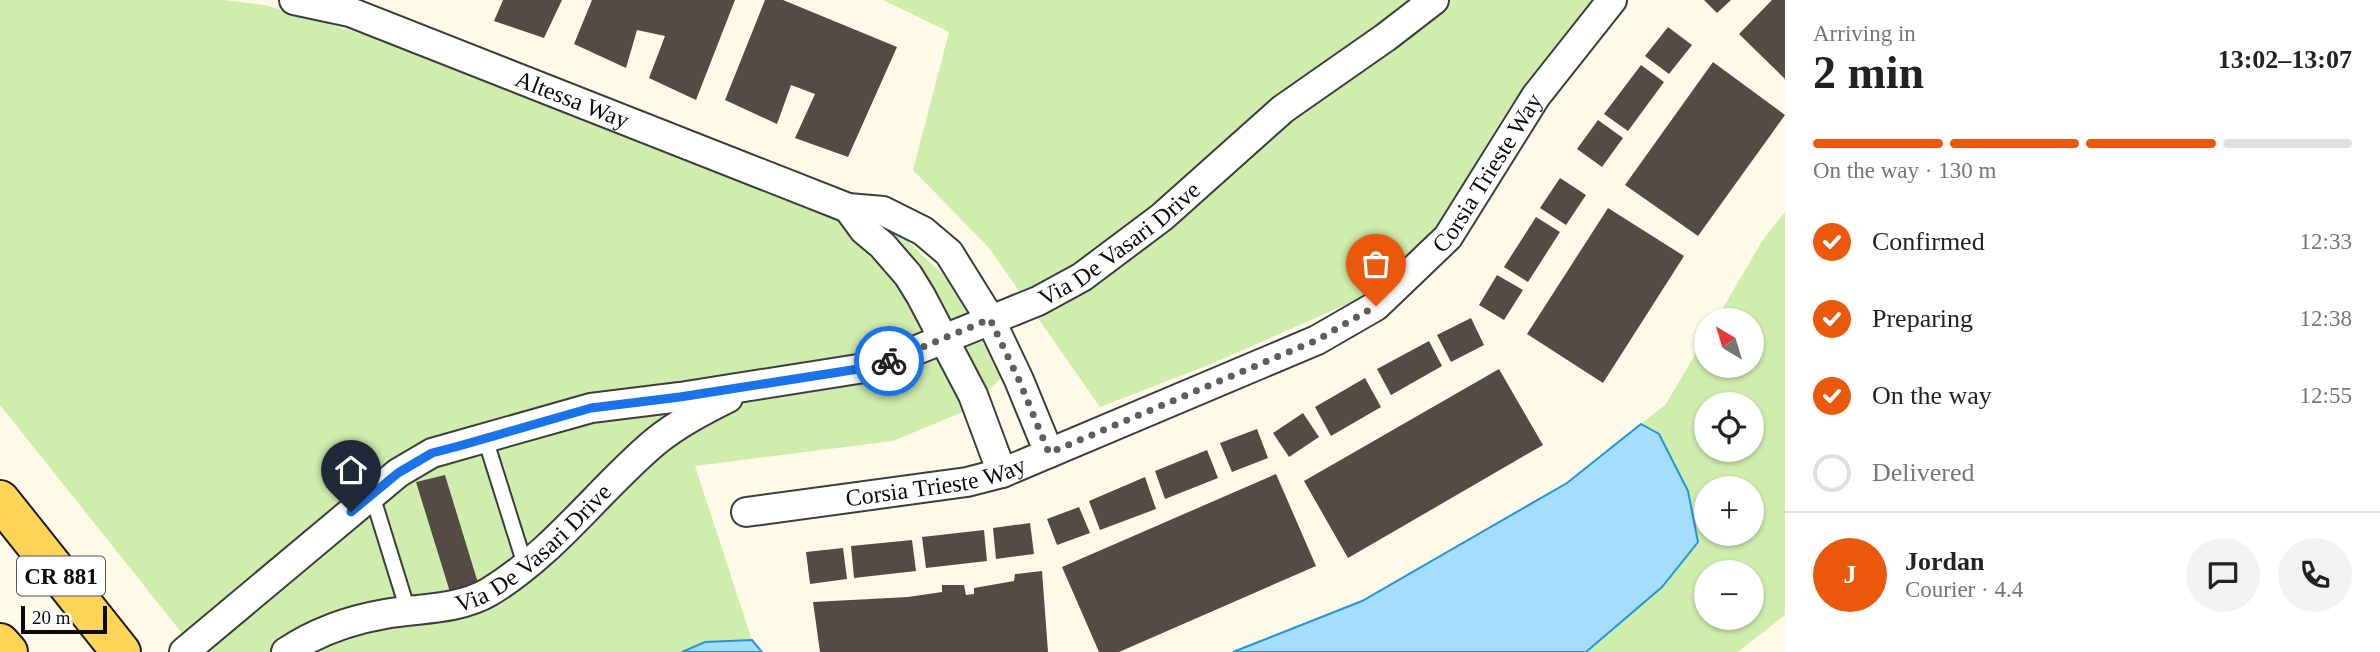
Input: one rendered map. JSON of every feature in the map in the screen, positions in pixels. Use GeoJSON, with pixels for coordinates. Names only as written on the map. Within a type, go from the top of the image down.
{"type":"FeatureCollection","features":[{"type":"Feature","properties":{"kind":"main road","name":"CR 881"},"geometry":{"type":"LineString","coordinates":[[0,500],[121,652]]}},
{"type":"Feature","properties":{"kind":"main road"},"geometry":{"type":"LineString","coordinates":[[0,643],[8,652]]}},
{"type":"Feature","properties":{"kind":"street","name":"Altessa Way"},"geometry":{"type":"LineString","coordinates":[[294,0],[349,12],[848,208],[883,211],[923,231],[949,253],[990,319],[1049,453]]}},
{"type":"Feature","properties":{"kind":"street","name":"Via De Vasari Drive"},"geometry":{"type":"LineString","coordinates":[[184,652],[398,473],[432,453],[591,408],[877,366],[1038,301],[1082,277],[1162,217],[1283,109],[1434,0]]}},
{"type":"Feature","properties":{"kind":"street","name":"Corsia Trieste Way"},"geometry":{"type":"LineString","coordinates":[[746,512],[967,482],[1002,473],[1317,340],[1376,306],[1448,237],[1536,96],[1612,0]]}},
{"type":"Feature","properties":{"kind":"street","name":"Altessa Way"},"geometry":{"type":"LineString","coordinates":[[848,208],[864,230],[908,275],[973,395],[1002,473]]}},
{"type":"Feature","properties":{"kind":"street","name":"Via De Vasari Drive"},"geometry":{"type":"LineString","coordinates":[[286,652],[335,626],[384,614],[460,604],[488,592],[577,521],[655,442],[694,415],[752,386]]}},
{"type":"Feature","properties":{"kind":"lane"},"geometry":{"type":"LineString","coordinates":[[485,438],[525,565]]}},
{"type":"Feature","properties":{"kind":"lane"},"geometry":{"type":"LineString","coordinates":[[372,495],[408,611]]}},
{"type":"Feature","properties":{"kind":"green space"},"geometry":{"type":"Polygon","coordinates":[[[0,0],[223,0],[265,5],[532,85],[886,220],[981,312],[1007,372],[970,409],[893,441],[695,466],[752,640],[705,642],[682,652],[197,652],[0,405],[0,0]]]}},
{"type":"Feature","properties":{"kind":"green space"},"geometry":{"type":"Polygon","coordinates":[[[883,0],[1592,0],[1510,106],[1434,231],[1379,290],[1211,364],[1100,407],[989,248],[913,170],[949,32],[883,0]]]}},
{"type":"Feature","properties":{"kind":"green space"},"geometry":{"type":"Polygon","coordinates":[[[1785,212],[1785,615],[1738,652],[1586,652],[1662,587],[1695,546],[1764,546],[1764,476],[1694,476],[1694,522],[1688,491],[1659,434],[1641,424],[1666,404],[1694,356],[1694,378],[1764,378],[1764,308],[1723,308],[1762,241],[1785,212]]]}},
{"type":"Feature","properties":{"kind":"water"},"geometry":{"type":"Polygon","coordinates":[[[1641,424],[1659,434],[1688,491],[1694,522],[1695,546],[1662,587],[1586,652],[1233,652],[1362,601],[1567,483],[1641,424]]]}},
{"type":"Feature","properties":{"kind":"water"},"geometry":{"type":"Polygon","coordinates":[[[752,640],[762,652],[682,652],[705,642],[752,640]]]}},
{"type":"Feature","properties":{"kind":"building"},"geometry":{"type":"Polygon","coordinates":[[[503,0],[562,0],[544,38],[494,21],[503,0]]]}},
{"type":"Feature","properties":{"kind":"building"},"geometry":{"type":"Polygon","coordinates":[[[592,0],[735,0],[696,100],[649,78],[665,36],[637,30],[626,68],[574,44],[592,0]]]}},
{"type":"Feature","properties":{"kind":"building"},"geometry":{"type":"Polygon","coordinates":[[[765,0],[783,0],[897,47],[848,157],[795,138],[815,94],[791,85],[777,124],[725,100],[765,0]]]}},
{"type":"Feature","properties":{"kind":"building"},"geometry":{"type":"Polygon","coordinates":[[[1704,0],[1731,0],[1717,13],[1704,0]]]}},
{"type":"Feature","properties":{"kind":"building"},"geometry":{"type":"Polygon","coordinates":[[[1772,0],[1785,0],[1785,79],[1739,34],[1772,0]]]}},
{"type":"Feature","properties":{"kind":"building"},"geometry":{"type":"Polygon","coordinates":[[[1668,27],[1692,45],[1669,74],[1645,56],[1668,27]]]}},
{"type":"Feature","properties":{"kind":"building"},"geometry":{"type":"Polygon","coordinates":[[[1713,62],[1785,115],[1698,236],[1625,185],[1713,62]]]}},
{"type":"Feature","properties":{"kind":"building"},"geometry":{"type":"Polygon","coordinates":[[[1641,65],[1664,82],[1628,131],[1604,114],[1641,65]]]}},
{"type":"Feature","properties":{"kind":"building"},"geometry":{"type":"Polygon","coordinates":[[[1598,120],[1623,138],[1602,167],[1577,149],[1598,120]]]}},
{"type":"Feature","properties":{"kind":"building"},"geometry":{"type":"Polygon","coordinates":[[[1560,178],[1586,195],[1566,225],[1540,208],[1560,178]]]}},
{"type":"Feature","properties":{"kind":"building"},"geometry":{"type":"Polygon","coordinates":[[[1608,208],[1684,256],[1603,383],[1527,334],[1608,208]]]}},
{"type":"Feature","properties":{"kind":"building"},"geometry":{"type":"Polygon","coordinates":[[[1536,217],[1560,232],[1528,282],[1504,267],[1536,217]]]}},
{"type":"Feature","properties":{"kind":"building"},"geometry":{"type":"Polygon","coordinates":[[[1497,275],[1523,290],[1504,320],[1479,305],[1497,275]]]}},
{"type":"Feature","properties":{"kind":"building"},"geometry":{"type":"Polygon","coordinates":[[[1471,318],[1484,345],[1451,362],[1437,335],[1471,318]]]}},
{"type":"Feature","properties":{"kind":"building"},"geometry":{"type":"Polygon","coordinates":[[[1429,341],[1442,366],[1391,395],[1377,369],[1429,341]]]}},
{"type":"Feature","properties":{"kind":"building"},"geometry":{"type":"Polygon","coordinates":[[[1499,369],[1543,445],[1348,558],[1304,481],[1499,369]]]}},
{"type":"Feature","properties":{"kind":"building"},"geometry":{"type":"Polygon","coordinates":[[[1365,378],[1381,407],[1331,436],[1315,407],[1365,378]]]}},
{"type":"Feature","properties":{"kind":"building"},"geometry":{"type":"Polygon","coordinates":[[[1303,413],[1319,437],[1289,457],[1273,433],[1303,413]]]}},
{"type":"Feature","properties":{"kind":"building"},"geometry":{"type":"Polygon","coordinates":[[[1257,429],[1268,458],[1232,472],[1220,443],[1257,429]]]}},
{"type":"Feature","properties":{"kind":"building"},"geometry":{"type":"Polygon","coordinates":[[[1207,450],[1218,478],[1165,499],[1155,471],[1207,450]]]}},
{"type":"Feature","properties":{"kind":"building"},"geometry":{"type":"Polygon","coordinates":[[[1276,474],[1316,566],[1119,652],[1099,652],[1062,567],[1276,474]]]}},
{"type":"Feature","properties":{"kind":"building"},"geometry":{"type":"Polygon","coordinates":[[[445,475],[478,583],[450,592],[416,482],[445,475]]]}},
{"type":"Feature","properties":{"kind":"building"},"geometry":{"type":"Polygon","coordinates":[[[1145,477],[1156,509],[1100,530],[1089,501],[1145,477]]]}},
{"type":"Feature","properties":{"kind":"building"},"geometry":{"type":"Polygon","coordinates":[[[1079,507],[1090,533],[1057,545],[1047,519],[1079,507]]]}},
{"type":"Feature","properties":{"kind":"building"},"geometry":{"type":"Polygon","coordinates":[[[1030,523],[1034,554],[996,559],[993,528],[1030,523]]]}},
{"type":"Feature","properties":{"kind":"building"},"geometry":{"type":"Polygon","coordinates":[[[984,530],[987,561],[926,568],[922,537],[984,530]]]}},
{"type":"Feature","properties":{"kind":"building"},"geometry":{"type":"Polygon","coordinates":[[[912,540],[916,571],[854,578],[851,546],[912,540]]]}},
{"type":"Feature","properties":{"kind":"building"},"geometry":{"type":"Polygon","coordinates":[[[843,548],[847,579],[810,584],[806,552],[843,548]]]}},
{"type":"Feature","properties":{"kind":"building"},"geometry":{"type":"Polygon","coordinates":[[[1042,571],[1048,652],[820,652],[813,602],[908,597],[942,592],[942,585],[964,585],[966,595],[974,594],[974,588],[1014,581],[1015,574],[1042,571]]]}},
{"type":"Feature","properties":{"kind":"way so far"},"geometry":{"type":"LineString","coordinates":[[889,361],[990,319],[1049,453],[1317,340],[1376,306]]}},
{"type":"Feature","properties":{"kind":"route"},"geometry":{"type":"LineString","coordinates":[[351,512],[398,473],[432,453],[591,408],[852,370],[889,361]]}}]}
